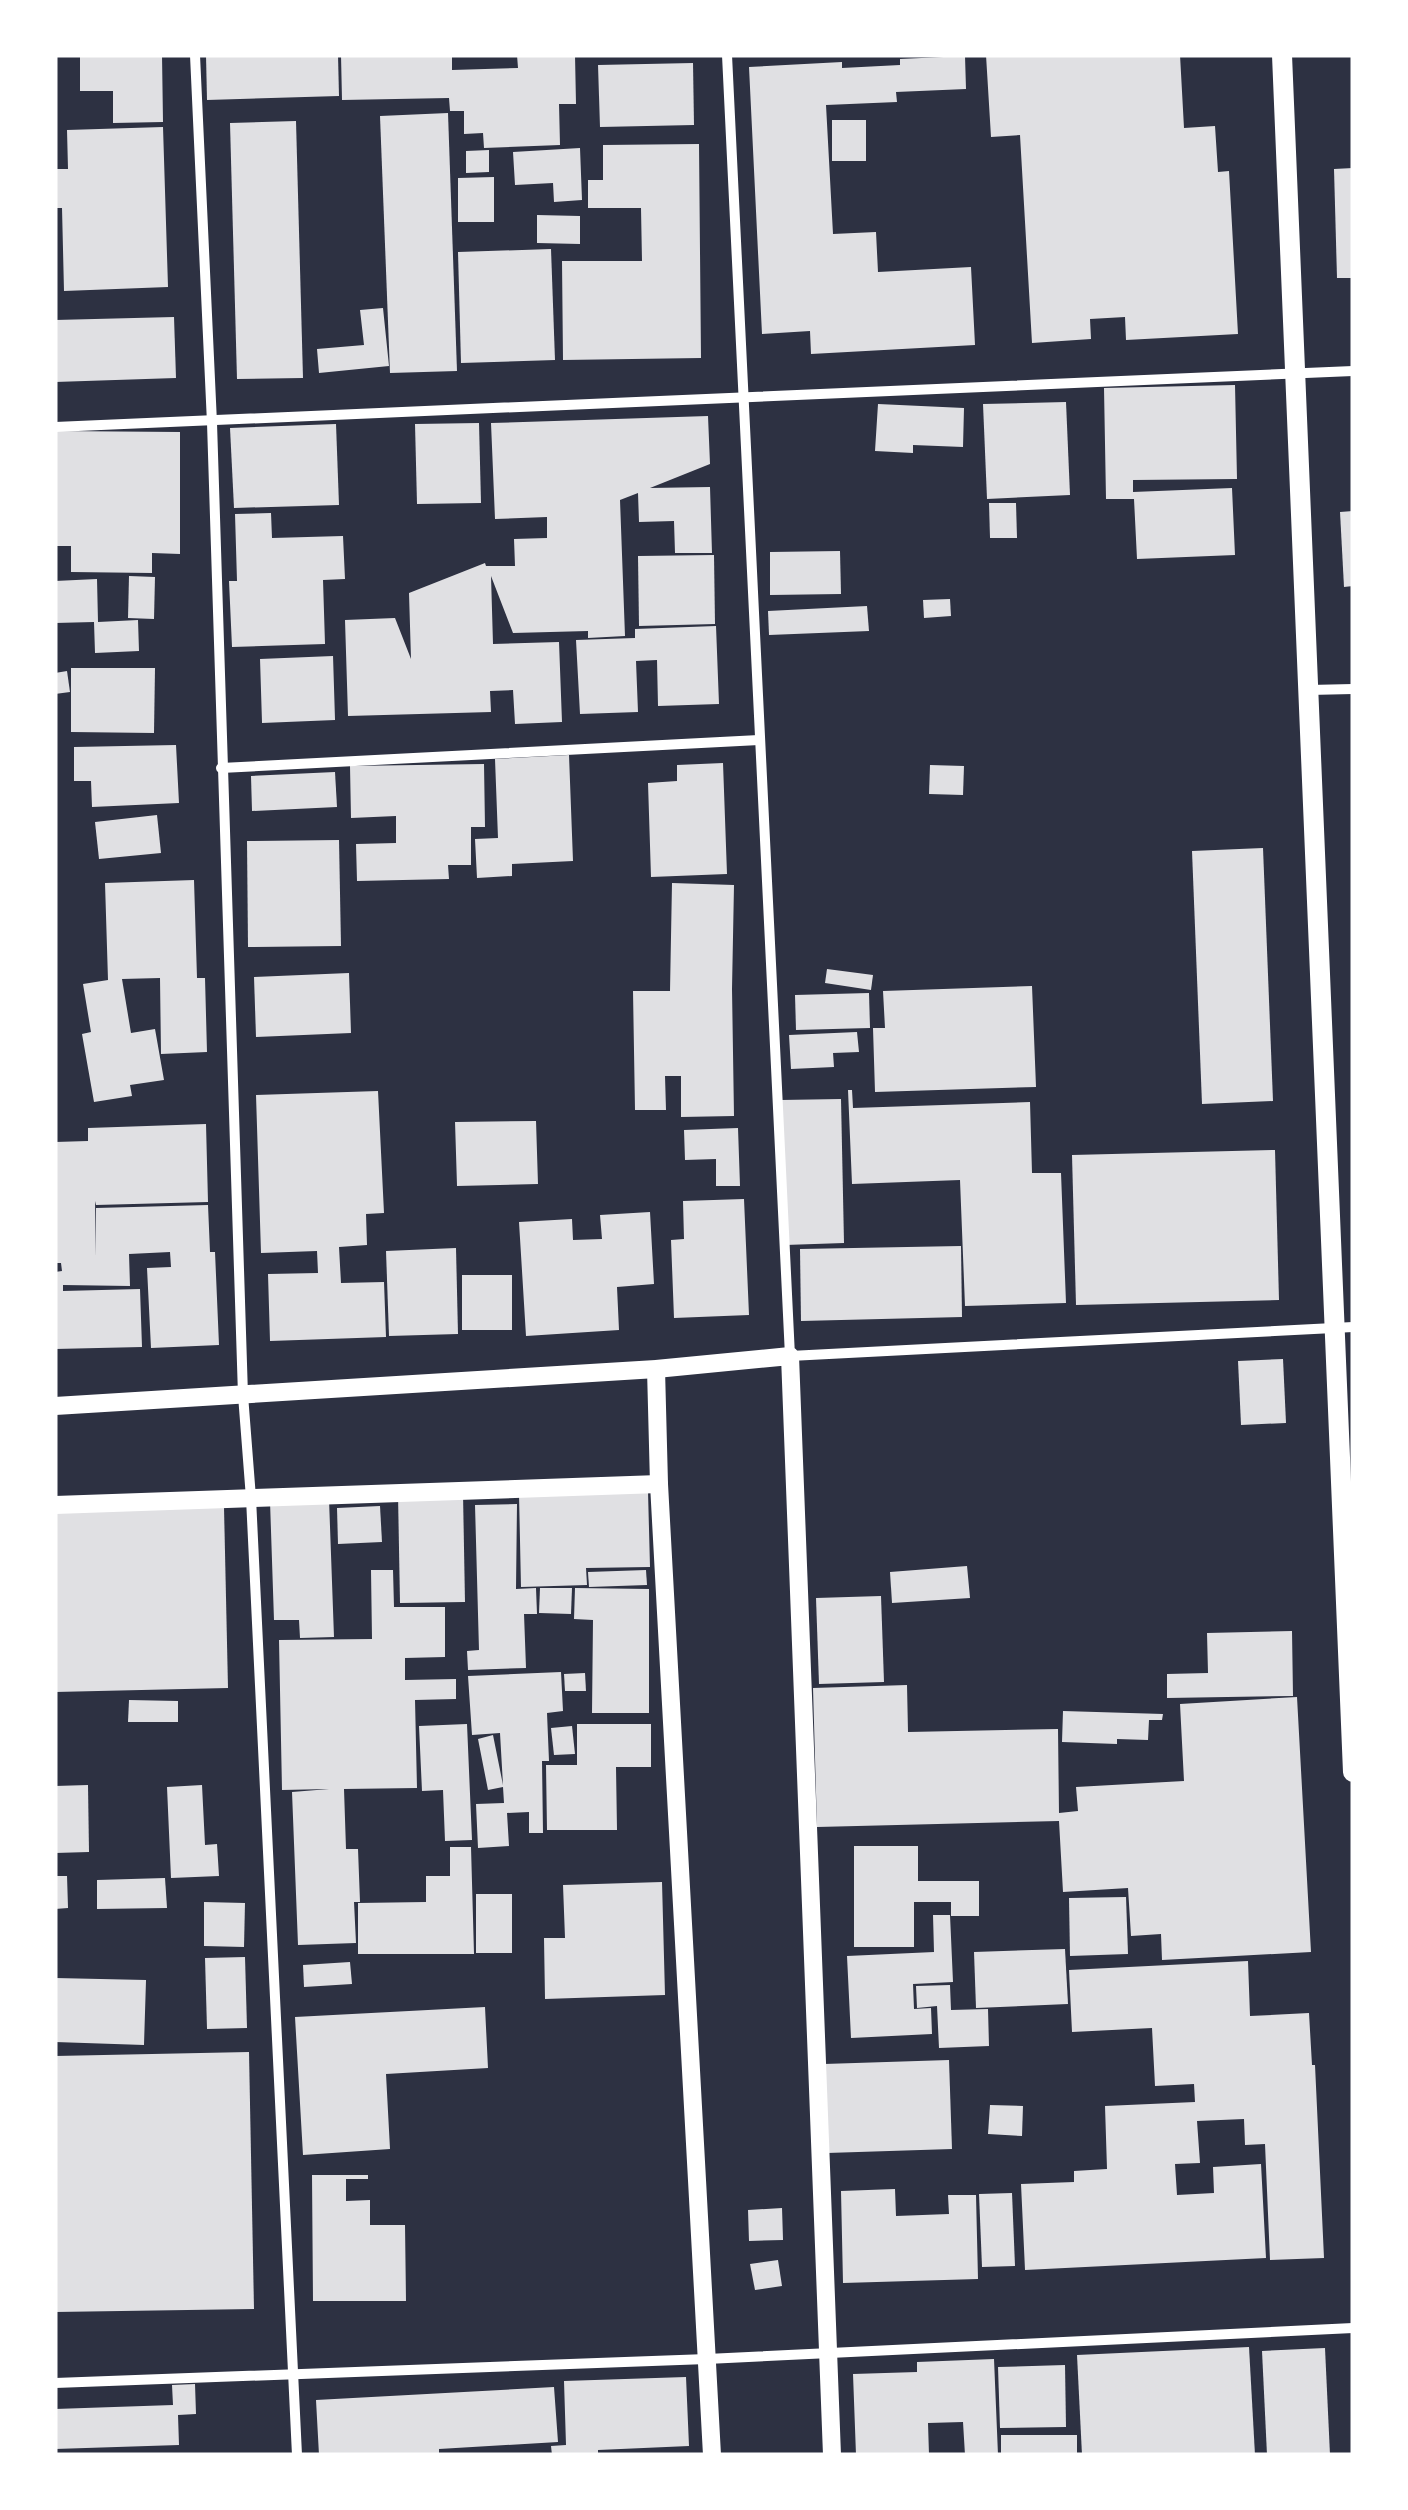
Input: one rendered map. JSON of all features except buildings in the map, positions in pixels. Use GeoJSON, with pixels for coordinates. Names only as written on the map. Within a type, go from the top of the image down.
{"type":"FeatureCollection","features":[{"type":"Feature","properties":{"kind":"main road"},"geometry":{"type":"LineString","coordinates":[[1282,55],[1308,690],[1343,1328],[1353,1772]]}},
{"type":"Feature","properties":{"kind":"street"},"geometry":{"type":"LineString","coordinates":[[196,55],[212,423],[243,1396],[298,2455]]}},
{"type":"Feature","properties":{"kind":"street"},"geometry":{"type":"LineString","coordinates":[[727,55],[790,1356],[832,2455]]}},
{"type":"Feature","properties":{"kind":"street"},"geometry":{"type":"LineString","coordinates":[[55,427],[1353,371]]}},
{"type":"Feature","properties":{"kind":"street"},"geometry":{"type":"LineString","coordinates":[[1308,690],[1353,689]]}},
{"type":"Feature","properties":{"kind":"street"},"geometry":{"type":"LineString","coordinates":[[221,768],[759,740]]}},
{"type":"Feature","properties":{"kind":"street"},"geometry":{"type":"LineString","coordinates":[[55,1406],[656,1370],[790,1356],[1343,1328]]}},
{"type":"Feature","properties":{"kind":"street"},"geometry":{"type":"LineString","coordinates":[[656,1370],[712,2455]]}},
{"type":"Feature","properties":{"kind":"street"},"geometry":{"type":"LineString","coordinates":[[55,1505],[659,1484]]}},
{"type":"Feature","properties":{"kind":"street"},"geometry":{"type":"LineString","coordinates":[[55,2383],[828,2354],[1353,2328]]}}]}
